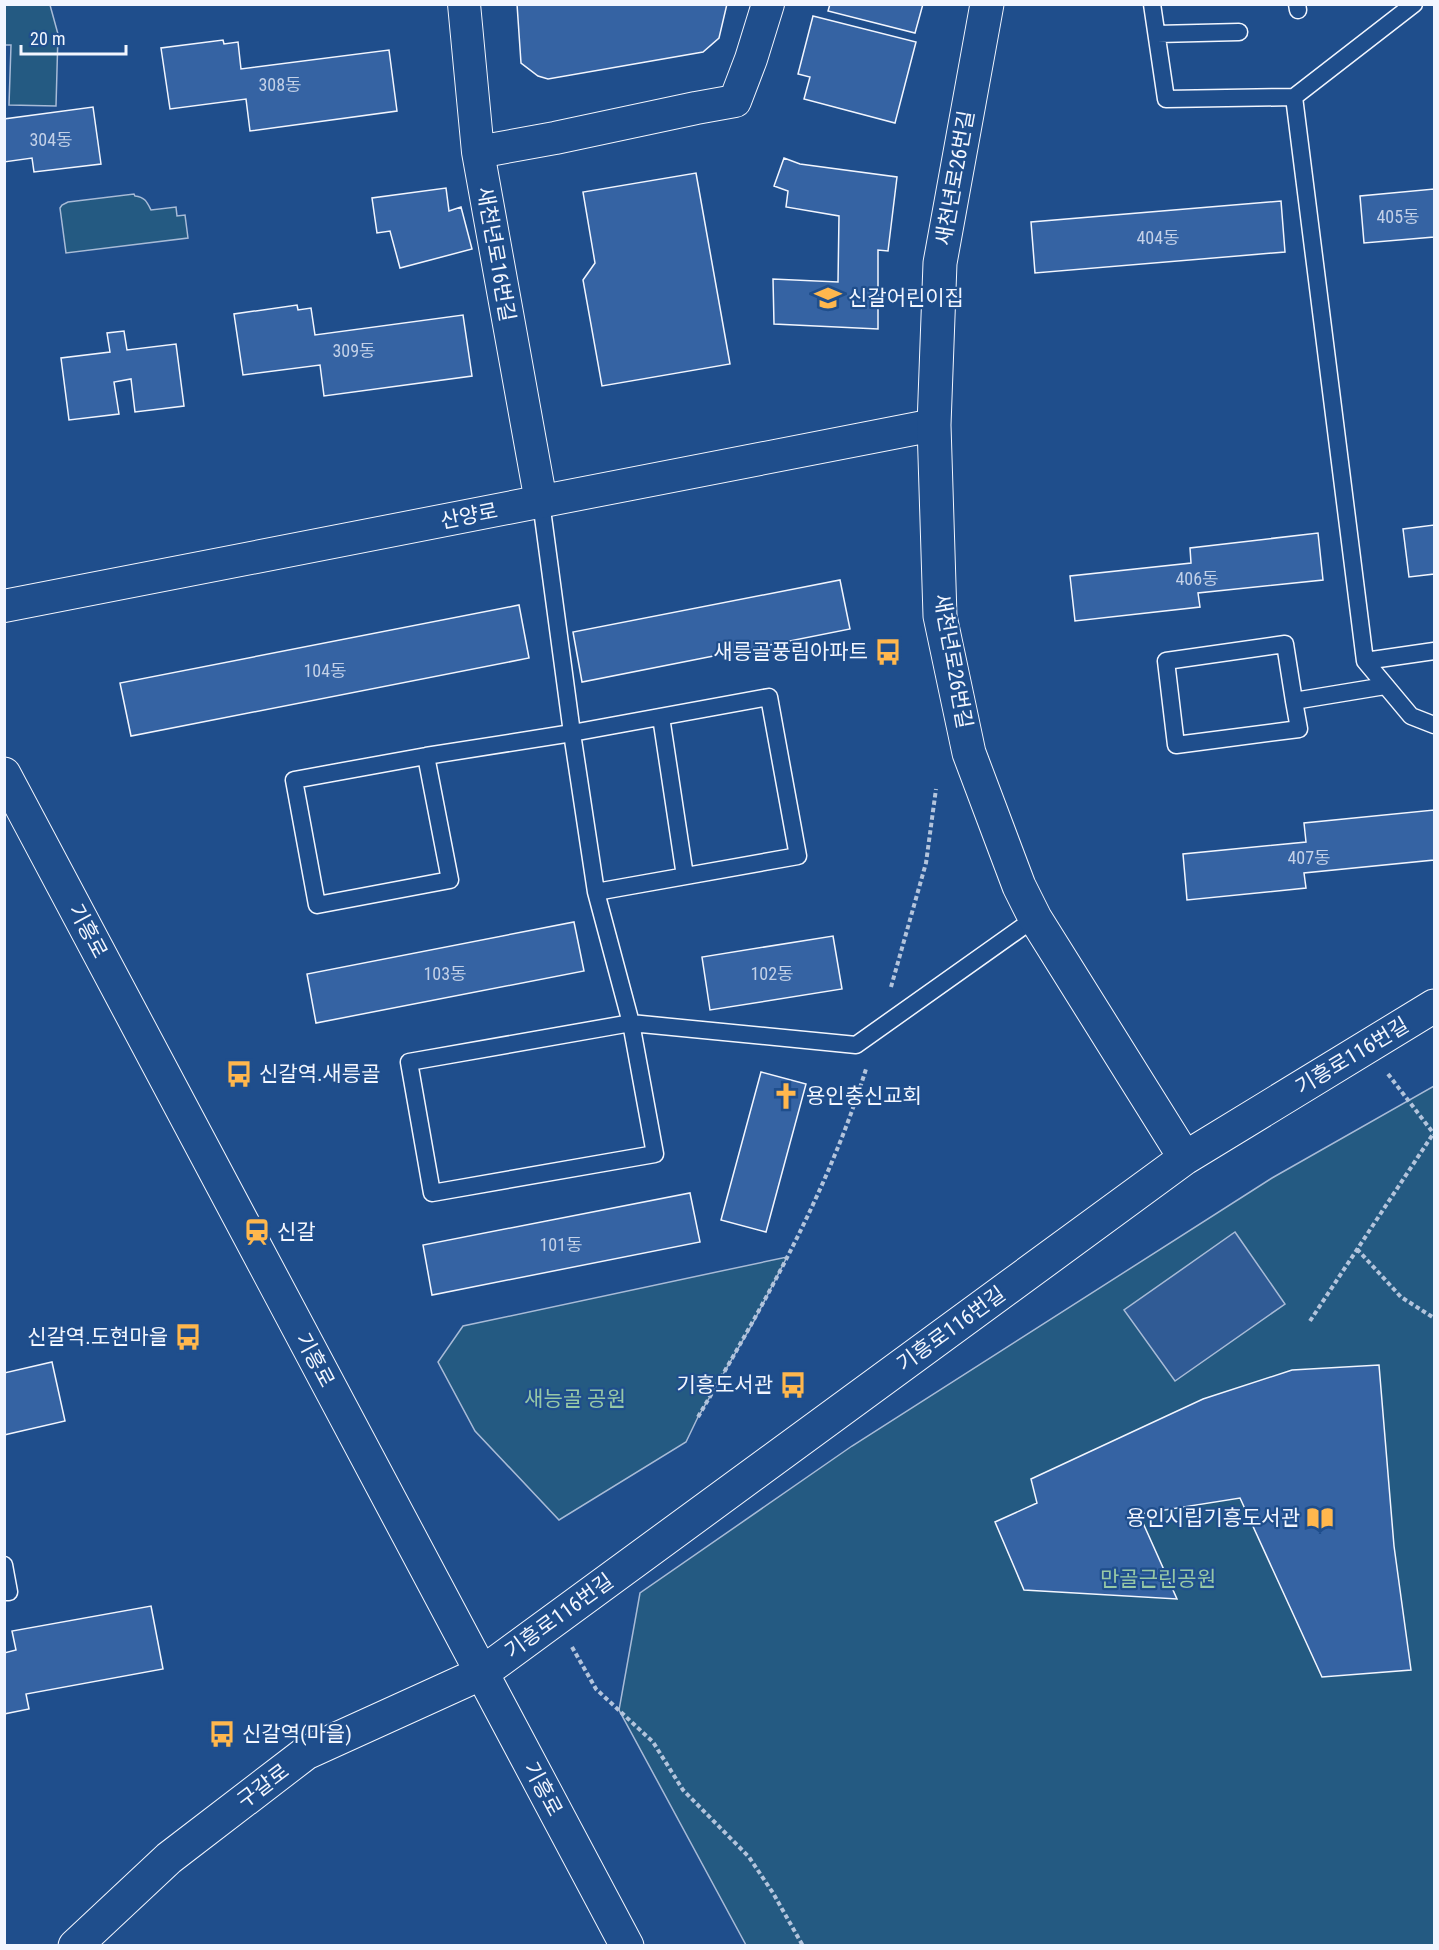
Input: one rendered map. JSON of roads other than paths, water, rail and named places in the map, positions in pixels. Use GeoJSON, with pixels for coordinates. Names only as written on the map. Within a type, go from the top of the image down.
{"type":"FeatureCollection","features":[{"type":"Feature","properties":{"kind":"street","name":"새천년로16번길"},"geometry":{"type":"LineString","coordinates":[[464,4],[478,152],[541,502]]}},
{"type":"Feature","properties":{"kind":"street"},"geometry":{"type":"LineString","coordinates":[[478,152],[735,101],[768,4]]}},
{"type":"Feature","properties":{"kind":"street","name":"새천년로26번길"},"geometry":{"type":"LineString","coordinates":[[987,4],[940,263],[934,424],[940,616],[969,753],[1019,886],[1035,918],[1185,1158]]}},
{"type":"Feature","properties":{"kind":"street","name":"산양로"},"geometry":{"type":"LineString","coordinates":[[4,606],[934,424]]}},
{"type":"Feature","properties":{"kind":"street","name":"기흥로"},"geometry":{"type":"LineString","coordinates":[[4,774],[627,1946]]}},
{"type":"Feature","properties":{"kind":"street","name":"기흥로116번길"},"geometry":{"type":"LineString","coordinates":[[482,1673],[1185,1158],[1434,1006]]}},
{"type":"Feature","properties":{"kind":"street","name":"구갈로"},"geometry":{"type":"LineString","coordinates":[[75,1946],[169,1858],[306,1753],[482,1673]]}},
{"type":"Feature","properties":{"kind":"lane"},"geometry":{"type":"LineString","coordinates":[[1152,4],[1166,99],[1294,97],[1414,4]]}},
{"type":"Feature","properties":{"kind":"lane"},"geometry":{"type":"LineString","coordinates":[[1157,34],[1239,32]]}},
{"type":"Feature","properties":{"kind":"lane"},"geometry":{"type":"LineString","coordinates":[[1294,97],[1365,661],[1411,716],[1434,724]]}},
{"type":"Feature","properties":{"kind":"lane"},"geometry":{"type":"LineString","coordinates":[[541,502],[596,892],[631,1023],[655,1154],[432,1193],[409,1062],[631,1023],[856,1045],[1035,918]]}},
{"type":"Feature","properties":{"kind":"lane"},"geometry":{"type":"LineString","coordinates":[[1285,644],[1294,701],[1299,729],[1176,745],[1166,661],[1285,644]]}},
{"type":"Feature","properties":{"kind":"lane"},"geometry":{"type":"LineString","coordinates":[[1365,661],[1434,651]]}},
{"type":"Feature","properties":{"kind":"lane"},"geometry":{"type":"LineString","coordinates":[[1294,701],[1385,686]]}},
{"type":"Feature","properties":{"kind":"lane"},"geometry":{"type":"LineString","coordinates":[[426,756],[450,880],[317,905],[294,780],[426,756],[572,733],[769,697],[798,856],[596,892]]}},
{"type":"Feature","properties":{"kind":"lane"},"geometry":{"type":"LineString","coordinates":[[661,717],[685,876]]}},
{"type":"Feature","properties":{"kind":"lane"},"geometry":{"type":"LineString","coordinates":[[4,1564],[9,1592],[4,1592]]}},
{"type":"Feature","properties":{"kind":"place","name":"신갈어린이집"},"geometry":{"type":"Point","coordinates":[828,298]}},
{"type":"Feature","properties":{"kind":"place","name":"새릉골풍림아파트"},"geometry":{"type":"Point","coordinates":[888,652]}},
{"type":"Feature","properties":{"kind":"place","name":"신갈역.새릉골"},"geometry":{"type":"Point","coordinates":[239,1074]}},
{"type":"Feature","properties":{"kind":"place","name":"용인충신교회"},"geometry":{"type":"Point","coordinates":[786,1096]}},
{"type":"Feature","properties":{"kind":"place","name":"신갈"},"geometry":{"type":"Point","coordinates":[257,1232]}},
{"type":"Feature","properties":{"kind":"place","name":"신갈역.도현마을"},"geometry":{"type":"Point","coordinates":[188,1337]}},
{"type":"Feature","properties":{"kind":"place","name":"기흥도서관"},"geometry":{"type":"Point","coordinates":[793,1385]}},
{"type":"Feature","properties":{"kind":"place","name":"용인시립기흥도서관"},"geometry":{"type":"Point","coordinates":[1320,1518]}},
{"type":"Feature","properties":{"kind":"place","name":"신갈역(마을)"},"geometry":{"type":"Point","coordinates":[222,1734]}},
{"type":"Feature","properties":{"kind":"park label","name":"새능골 공원"},"geometry":{"type":"Point","coordinates":[575,1399]}},
{"type":"Feature","properties":{"kind":"park label","name":"만골근린공원"},"geometry":{"type":"Point","coordinates":[1158,1579]}}]}
